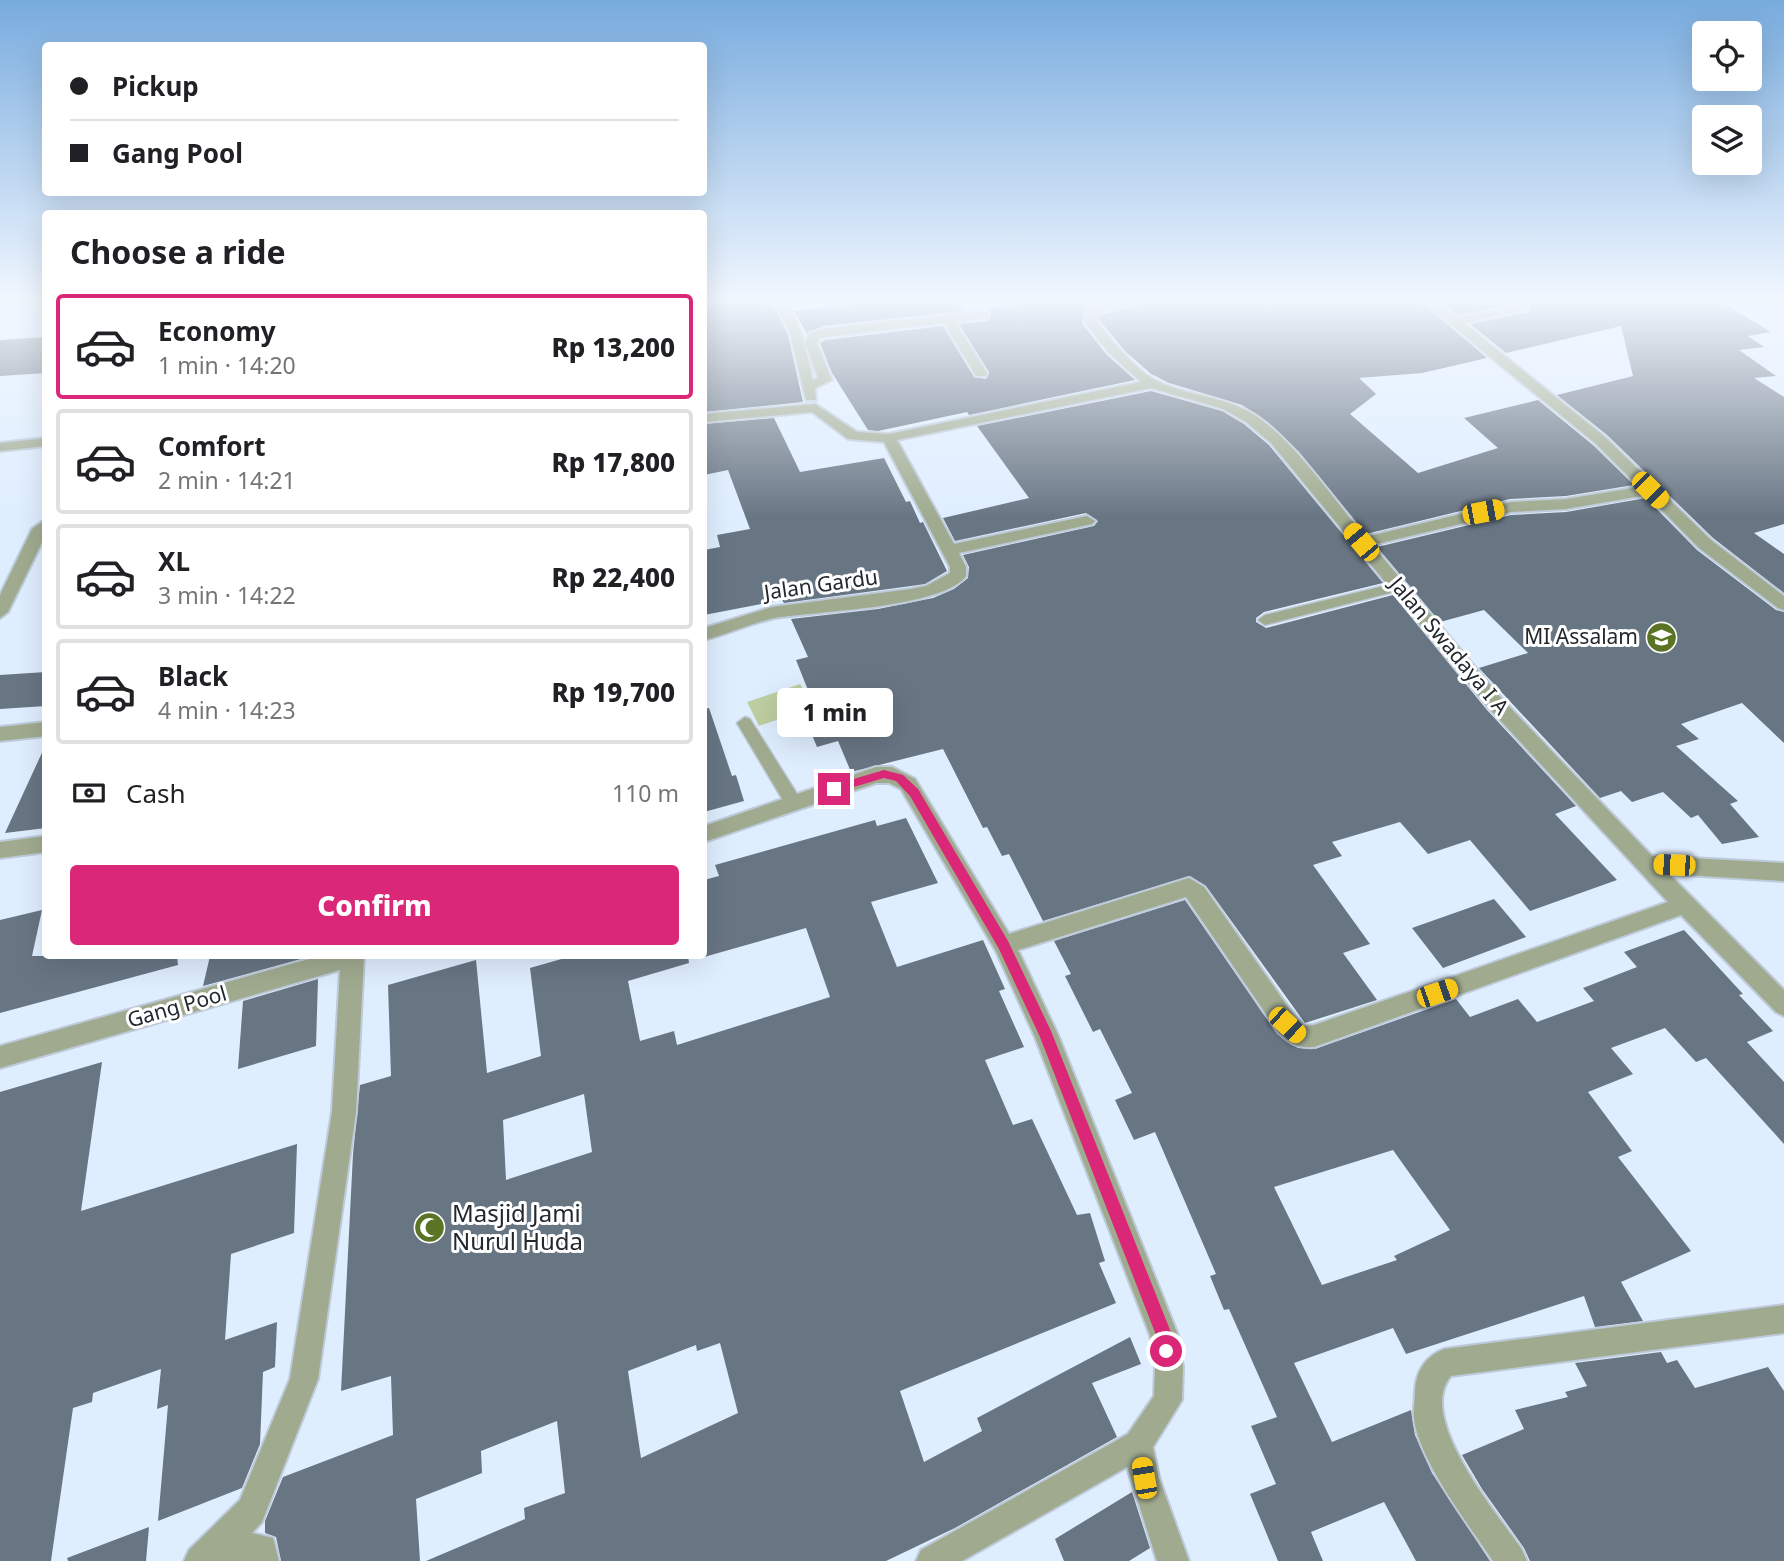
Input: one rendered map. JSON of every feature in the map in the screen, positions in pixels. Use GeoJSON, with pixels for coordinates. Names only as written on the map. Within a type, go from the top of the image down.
{"type":"FeatureCollection","features":[{"type":"Feature","properties":{"kind":"street"},"geometry":{"type":"LineString","coordinates":[[806,373],[815,408],[853,436],[889,438],[1151,384]]}},
{"type":"Feature","properties":{"kind":"street"},"geometry":{"type":"LineString","coordinates":[[809,386],[825,380],[822,373]]}},
{"type":"Feature","properties":{"kind":"street","name":"Jalan Swadaya I A"},"geometry":{"type":"LineString","coordinates":[[1139,373],[1151,384],[1228,406],[1251,419],[1276,440],[1400,586],[1495,704],[1685,905],[1784,1005]]}},
{"type":"Feature","properties":{"kind":"street"},"geometry":{"type":"LineString","coordinates":[[1517,373],[1600,440],[1705,544],[1784,604]]}},
{"type":"Feature","properties":{"kind":"street"},"geometry":{"type":"LineString","coordinates":[[707,418],[815,408]]}},
{"type":"Feature","properties":{"kind":"street"},"geometry":{"type":"LineString","coordinates":[[889,438],[958,567],[958,576],[946,582]]}},
{"type":"Feature","properties":{"kind":"street"},"geometry":{"type":"LineString","coordinates":[[0,447],[42,442]]}},
{"type":"Feature","properties":{"kind":"street"},"geometry":{"type":"LineString","coordinates":[[1361,542],[1511,507],[1566,504],[1650,490]]}},
{"type":"Feature","properties":{"kind":"street"},"geometry":{"type":"LineString","coordinates":[[950,550],[1087,521]]}},
{"type":"Feature","properties":{"kind":"street"},"geometry":{"type":"LineString","coordinates":[[0,612],[42,527]]}},
{"type":"Feature","properties":{"kind":"street","name":"Jalan Gardu"},"geometry":{"type":"LineString","coordinates":[[707,633],[772,613],[911,595],[946,582]]}},
{"type":"Feature","properties":{"kind":"street"},"geometry":{"type":"LineString","coordinates":[[0,734],[42,729]]}},
{"type":"Feature","properties":{"kind":"street"},"geometry":{"type":"LineString","coordinates":[[707,833],[876,775],[892,775],[908,784],[1004,945],[1046,1035],[1164,1335],[1169,1367],[1168,1401],[1138,1444],[932,1561]]}},
{"type":"Feature","properties":{"kind":"street"},"geometry":{"type":"LineString","coordinates":[[0,850],[42,845]]}},
{"type":"Feature","properties":{"kind":"street"},"geometry":{"type":"LineString","coordinates":[[1647,864],[1784,872]]}},
{"type":"Feature","properties":{"kind":"street"},"geometry":{"type":"LineString","coordinates":[[1004,945],[1189,887],[1197,893],[1287,1025],[1300,1037],[1314,1036],[1685,905]]}},
{"type":"Feature","properties":{"kind":"street","name":"Gang Pool"},"geometry":{"type":"LineString","coordinates":[[0,1057],[342,959]]}},
{"type":"Feature","properties":{"kind":"street"},"geometry":{"type":"LineString","coordinates":[[210,1553],[251,1511],[304,1378],[344,1112],[352,959]]}},
{"type":"Feature","properties":{"kind":"street"},"geometry":{"type":"LineString","coordinates":[[1511,1561],[1442,1457],[1428,1419],[1430,1379],[1444,1363],[1784,1319]]}},
{"type":"Feature","properties":{"kind":"street"},"geometry":{"type":"LineString","coordinates":[[1138,1444],[1144,1478],[1173,1561]]}},
{"type":"Feature","properties":{"kind":"street"},"geometry":{"type":"LineString","coordinates":[[210,1553],[261,1549],[263,1561]]}},
{"type":"Feature","properties":{"kind":"lane"},"geometry":{"type":"LineString","coordinates":[[1265,620],[1400,586]]}},
{"type":"Feature","properties":{"kind":"lane"},"geometry":{"type":"LineString","coordinates":[[745,723],[793,802]]}},
{"type":"Feature","properties":{"kind":"green space"},"geometry":{"type":"Polygon","coordinates":[[[800,684],[814,707],[759,726],[747,702],[800,684]]]}},
{"type":"Feature","properties":{"kind":"building"},"geometry":{"type":"Polygon","coordinates":[[[0,373],[42,373],[42,373],[0,376],[0,373]]]}},
{"type":"Feature","properties":{"kind":"building"},"geometry":{"type":"Polygon","coordinates":[[[707,373],[796,373],[803,402],[707,412],[707,373]]]}},
{"type":"Feature","properties":{"kind":"building"},"geometry":{"type":"Polygon","coordinates":[[[832,373],[971,373],[974,377],[986,379],[989,373],[1127,373],[1135,380],[878,431],[868,430],[832,373]]]}},
{"type":"Feature","properties":{"kind":"building"},"geometry":{"type":"Polygon","coordinates":[[[1423,373],[1359,378],[1376,394],[1350,414],[1418,473],[1498,448],[1464,418],[1538,400],[1593,445],[1634,485],[1566,496],[1510,499],[1366,534],[1299,452],[1269,423],[1242,405],[1169,383],[1151,374],[1423,373]]]}},
{"type":"Feature","properties":{"kind":"building"},"geometry":{"type":"Polygon","coordinates":[[[1632,373],[1772,373],[1776,376],[1754,378],[1784,397],[1784,524],[1754,533],[1784,554],[1784,593],[1713,538],[1607,435],[1557,395],[1633,376],[1632,373]]]}},
{"type":"Feature","properties":{"kind":"building"},"geometry":{"type":"Polygon","coordinates":[[[1151,391],[1222,411],[1244,424],[1269,445],[1383,583],[1264,612],[1256,618],[1256,622],[1266,628],[1393,595],[1487,710],[1576,806],[1555,814],[1617,880],[1530,911],[1470,840],[1428,854],[1400,822],[1332,842],[1342,856],[1313,865],[1370,944],[1343,953],[1377,1000],[1305,1023],[1206,886],[1190,876],[1043,921],[1009,854],[1002,856],[987,827],[983,828],[943,749],[851,772],[838,741],[817,747],[805,718],[818,715],[796,660],[808,657],[791,619],[878,609],[933,598],[954,589],[968,578],[969,567],[963,555],[1094,526],[1098,521],[1086,513],[955,541],[943,518],[1029,498],[977,426],[1151,391]]]}},
{"type":"Feature","properties":{"kind":"building"},"geometry":{"type":"Polygon","coordinates":[[[774,418],[800,472],[884,458],[906,502],[910,501],[920,523],[923,522],[947,571],[925,584],[784,603],[782,600],[707,614],[707,549],[720,547],[717,535],[750,529],[728,470],[707,474],[707,424],[774,418]]]}},
{"type":"Feature","properties":{"kind":"building"},"geometry":{"type":"Polygon","coordinates":[[[1646,498],[1697,550],[1776,610],[1784,612],[1784,743],[1742,703],[1681,724],[1699,739],[1676,746],[1738,801],[1730,804],[1759,837],[1722,844],[1698,815],[1691,818],[1663,792],[1632,802],[1621,791],[1600,798],[1479,668],[1528,653],[1484,610],[1440,622],[1377,547],[1511,515],[1566,512],[1646,498]]]}},
{"type":"Feature","properties":{"kind":"building"},"geometry":{"type":"Polygon","coordinates":[[[42,672],[42,706],[0,709],[0,675],[42,672]]]}},
{"type":"Feature","properties":{"kind":"building"},"geometry":{"type":"Polygon","coordinates":[[[707,708],[732,776],[736,775],[744,801],[707,811],[707,708]]]}},
{"type":"Feature","properties":{"kind":"building"},"geometry":{"type":"Polygon","coordinates":[[[42,753],[42,828],[5,833],[42,753]]]}},
{"type":"Feature","properties":{"kind":"building"},"geometry":{"type":"Polygon","coordinates":[[[906,818],[938,883],[871,902],[897,967],[983,940],[1005,989],[999,991],[1024,1047],[985,1060],[1013,1125],[1032,1119],[1077,1215],[1090,1213],[1105,1261],[1099,1263],[1116,1303],[900,1391],[924,1462],[982,1431],[977,1418],[1130,1337],[1141,1364],[1092,1383],[1117,1437],[955,1528],[886,1561],[426,1561],[525,1519],[524,1508],[565,1493],[557,1421],[481,1451],[482,1473],[416,1499],[420,1561],[281,1561],[276,1537],[265,1533],[265,1521],[283,1477],[393,1435],[391,1376],[341,1391],[353,1154],[360,1085],[391,1076],[388,985],[476,960],[487,1073],[541,1056],[530,968],[562,959],[688,959],[689,963],[628,981],[640,1041],[674,1031],[677,1045],[830,997],[806,928],[707,956],[707,879],[719,876],[715,865],[875,820],[877,826],[906,818]],[[584,1094],[503,1120],[506,1180],[592,1152],[584,1094]],[[720,1343],[697,1351],[696,1345],[628,1371],[641,1458],[738,1413],[720,1343]]]}},
{"type":"Feature","properties":{"kind":"building"},"geometry":{"type":"Polygon","coordinates":[[[1494,899],[1526,937],[1443,968],[1412,928],[1494,899]]]}},
{"type":"Feature","properties":{"kind":"building"},"geometry":{"type":"Polygon","coordinates":[[[1185,900],[1277,1034],[1298,1048],[1315,1049],[1456,999],[1470,1017],[1518,999],[1537,1022],[1594,1001],[1583,988],[1637,967],[1624,952],[1684,930],[1773,1031],[1747,1042],[1784,1082],[1784,1144],[1706,1058],[1696,1062],[1665,1028],[1611,1048],[1633,1074],[1588,1092],[1632,1151],[1618,1157],[1691,1251],[1621,1282],[1643,1321],[1595,1327],[1584,1296],[1406,1354],[1393,1328],[1294,1363],[1332,1442],[1411,1410],[1415,1435],[1432,1473],[1490,1561],[1416,1561],[1384,1502],[1311,1532],[1323,1561],[1278,1561],[1250,1494],[1276,1484],[1251,1426],[1277,1417],[1229,1309],[1224,1310],[1210,1276],[1216,1274],[1155,1132],[1134,1140],[1115,1100],[1132,1093],[1100,1029],[1093,1032],[1065,976],[1071,974],[1054,941],[1185,900]],[[1393,1150],[1274,1187],[1322,1285],[1397,1260],[1394,1256],[1450,1230],[1393,1150]]]}},
{"type":"Feature","properties":{"kind":"building"},"geometry":{"type":"Polygon","coordinates":[[[42,910],[32,956],[42,956],[42,959],[177,959],[178,965],[0,1013],[0,920],[42,910]]]}},
{"type":"Feature","properties":{"kind":"building"},"geometry":{"type":"Polygon","coordinates":[[[209,959],[301,959],[203,986],[209,959]]]}},
{"type":"Feature","properties":{"kind":"building"},"geometry":{"type":"Polygon","coordinates":[[[318,979],[316,1046],[238,1069],[243,1001],[318,979]]]}},
{"type":"Feature","properties":{"kind":"building"},"geometry":{"type":"Polygon","coordinates":[[[102,1062],[81,1211],[297,1144],[294,1233],[231,1254],[225,1340],[277,1322],[275,1367],[263,1372],[260,1444],[242,1488],[158,1521],[168,1405],[157,1409],[161,1369],[93,1393],[92,1402],[73,1408],[51,1561],[0,1561],[0,1092],[102,1062]]]}},
{"type":"Feature","properties":{"kind":"building"},"geometry":{"type":"Polygon","coordinates":[[[1661,1352],[1667,1363],[1677,1360],[1695,1388],[1768,1367],[1784,1391],[1784,1561],[1530,1561],[1462,1455],[1524,1429],[1515,1410],[1568,1397],[1565,1392],[1587,1386],[1575,1363],[1661,1352]]]}},
{"type":"Feature","properties":{"kind":"building"},"geometry":{"type":"Polygon","coordinates":[[[1132,1492],[1150,1548],[1129,1561],[1064,1561],[1055,1539],[1132,1492]]]}},
{"type":"Feature","properties":{"kind":"building"},"geometry":{"type":"Polygon","coordinates":[[[149,1527],[146,1561],[68,1561],[67,1558],[149,1527]]]}},
{"type":"Feature","properties":{"kind":"place","name":"MI Assalam"},"geometry":{"type":"Point","coordinates":[1661,637]}},
{"type":"Feature","properties":{"kind":"place","name":"Masjid Jami Nurul Huda"},"geometry":{"type":"Point","coordinates":[429,1228]}},
{"type":"Feature","properties":{"kind":"route"},"geometry":{"type":"LineString","coordinates":[[834,789],[884,774],[899,778],[914,792],[1004,945],[1046,1035],[1164,1335],[1166,1351]]}}]}
